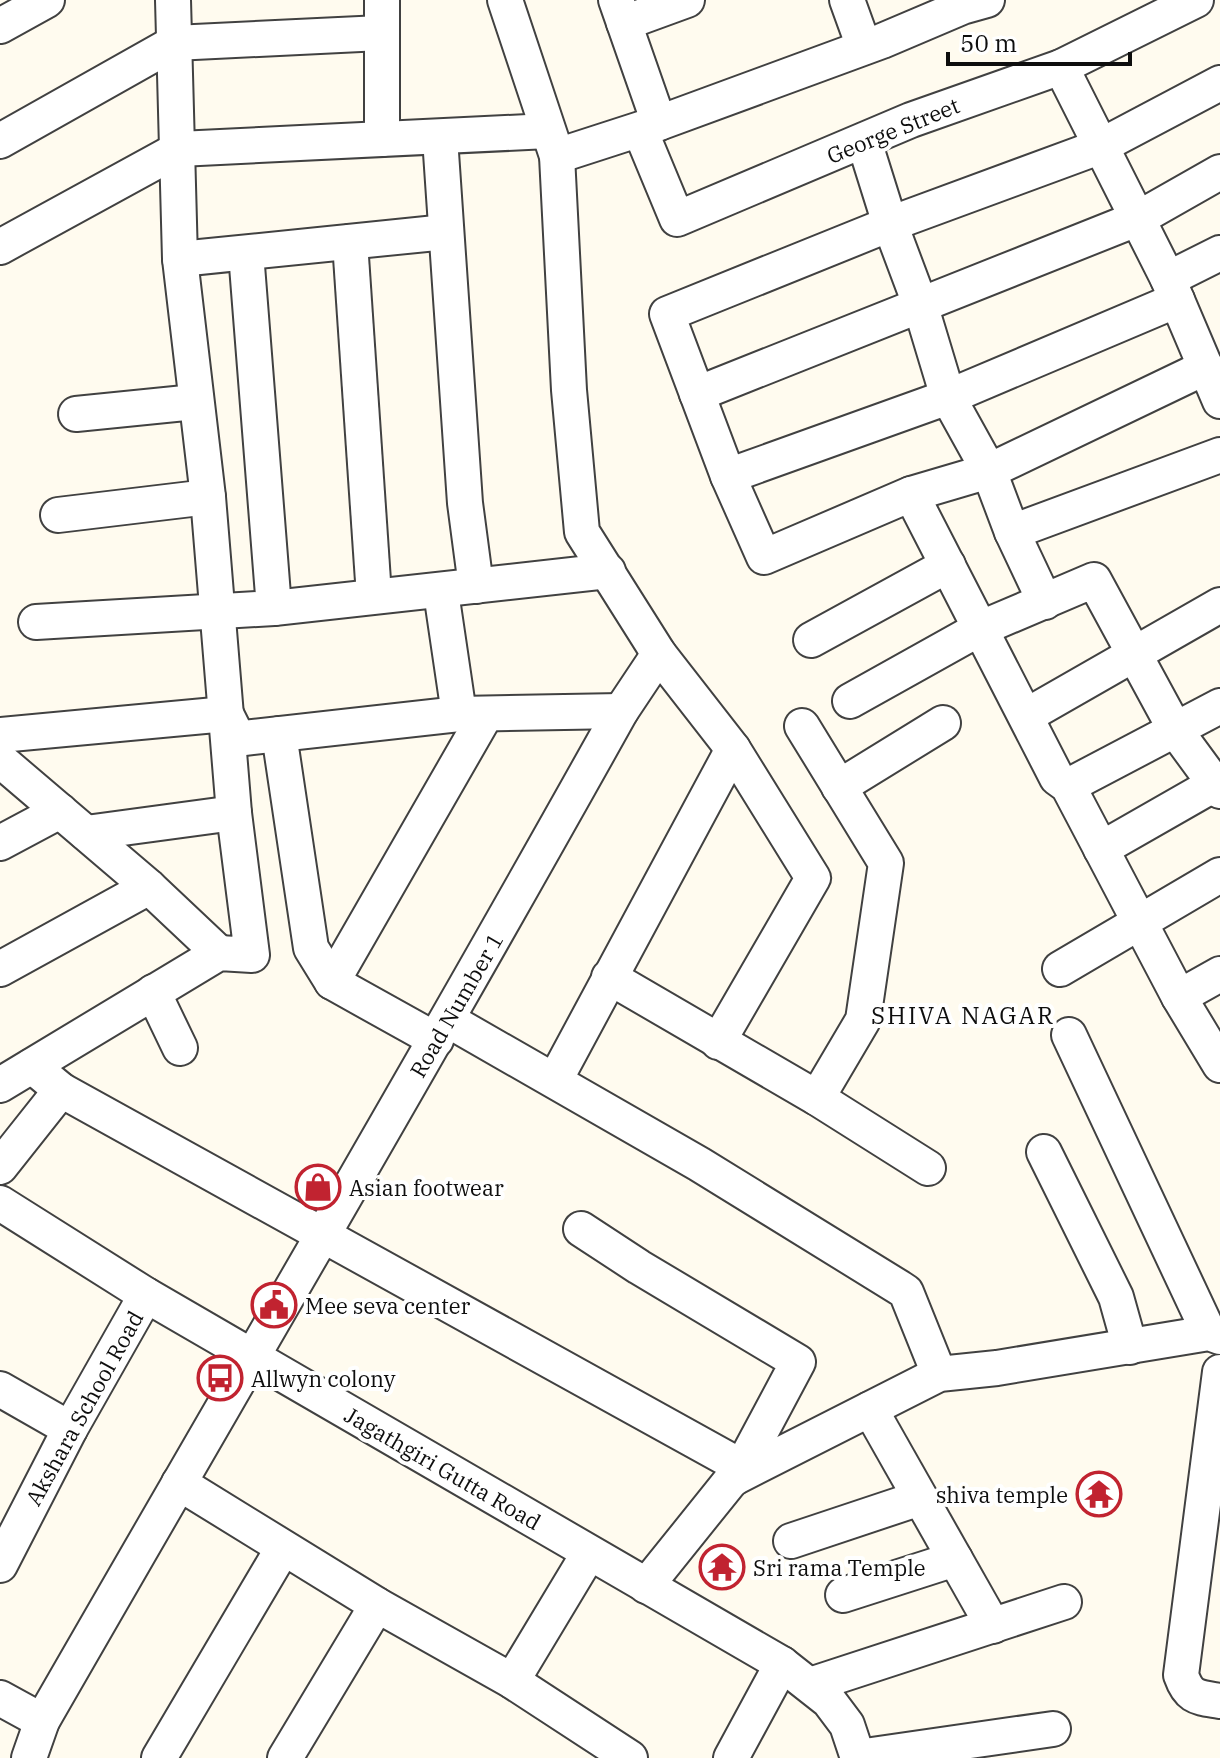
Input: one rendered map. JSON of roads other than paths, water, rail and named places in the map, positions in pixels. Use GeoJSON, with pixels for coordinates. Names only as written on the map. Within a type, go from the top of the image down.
{"type":"FeatureCollection","features":[{"type":"Feature","properties":{"kind":"street"},"geometry":{"type":"LineString","coordinates":[[0,26],[47,0]]}},
{"type":"Feature","properties":{"kind":"street"},"geometry":{"type":"LineString","coordinates":[[0,1085],[219,953],[252,955],[234,813],[208,497],[180,259],[173,0]]}},
{"type":"Feature","properties":{"kind":"street"},"geometry":{"type":"LineString","coordinates":[[505,0],[552,143],[582,532],[659,654],[733,749],[813,878],[718,1042]]}},
{"type":"Feature","properties":{"kind":"street"},"geometry":{"type":"LineString","coordinates":[[650,127],[620,11],[687,0]]}},
{"type":"Feature","properties":{"kind":"street"},"geometry":{"type":"LineString","coordinates":[[847,0],[864,47]]}},
{"type":"Feature","properties":{"kind":"street","name":"George Street"},"geometry":{"type":"LineString","coordinates":[[650,127],[677,219],[911,120],[1061,67],[1196,0]]}},
{"type":"Feature","properties":{"kind":"street"},"geometry":{"type":"LineString","coordinates":[[0,247],[179,149],[440,138],[552,143],[650,127],[864,47],[970,2]]}},
{"type":"Feature","properties":{"kind":"street"},"geometry":{"type":"LineString","coordinates":[[0,141],[174,43],[382,16],[382,139]]}},
{"type":"Feature","properties":{"kind":"street"},"geometry":{"type":"LineString","coordinates":[[1061,67],[1099,147],[1139,218],[1172,290],[1207,346],[1220,401]]}},
{"type":"Feature","properties":{"kind":"street"},"geometry":{"type":"LineString","coordinates":[[1207,346],[989,471],[911,494],[764,557],[728,476],[667,314],[890,224],[1099,147],[1220,83]]}},
{"type":"Feature","properties":{"kind":"street"},"geometry":{"type":"LineString","coordinates":[[440,138],[465,503],[476,586]]}},
{"type":"Feature","properties":{"kind":"street"},"geometry":{"type":"LineString","coordinates":[[864,141],[948,397],[989,471],[1012,532],[1045,602]]}},
{"type":"Feature","properties":{"kind":"street"},"geometry":{"type":"LineString","coordinates":[[697,394],[1139,218],[1220,172]]}},
{"type":"Feature","properties":{"kind":"street"},"geometry":{"type":"LineString","coordinates":[[180,259],[446,232]]}},
{"type":"Feature","properties":{"kind":"street"},"geometry":{"type":"LineString","coordinates":[[350,242],[374,596]]}},
{"type":"Feature","properties":{"kind":"street"},"geometry":{"type":"LineString","coordinates":[[246,253],[274,608]]}},
{"type":"Feature","properties":{"kind":"street"},"geometry":{"type":"LineString","coordinates":[[728,476],[948,397],[1172,290],[1220,253]]}},
{"type":"Feature","properties":{"kind":"street"},"geometry":{"type":"LineString","coordinates":[[76,414],[195,402]]}},
{"type":"Feature","properties":{"kind":"street"},"geometry":{"type":"LineString","coordinates":[[1012,532],[1220,455]]}},
{"type":"Feature","properties":{"kind":"street"},"geometry":{"type":"LineString","coordinates":[[911,494],[1057,778],[1068,786],[1179,997],[1218,1058]]}},
{"type":"Feature","properties":{"kind":"street"},"geometry":{"type":"LineString","coordinates":[[58,515],[208,497]]}},
{"type":"Feature","properties":{"kind":"street"},"geometry":{"type":"LineString","coordinates":[[811,640],[948,565]]}},
{"type":"Feature","properties":{"kind":"street"},"geometry":{"type":"LineString","coordinates":[[36,622],[274,608],[374,596],[441,592],[608,571]]}},
{"type":"Feature","properties":{"kind":"street"},"geometry":{"type":"LineString","coordinates":[[850,701],[979,629],[1094,580],[1176,731],[1218,785],[1101,849]]}},
{"type":"Feature","properties":{"kind":"street"},"geometry":{"type":"LineString","coordinates":[[332,982],[473,714],[441,592]]}},
{"type":"Feature","properties":{"kind":"street"},"geometry":{"type":"LineString","coordinates":[[1026,716],[1220,605]]}},
{"type":"Feature","properties":{"kind":"street","name":"Road Number 1"},"geometry":{"type":"LineString","coordinates":[[29,1758],[42,1721],[251,1355],[442,1030],[621,711],[659,654]]}},
{"type":"Feature","properties":{"kind":"street"},"geometry":{"type":"LineString","coordinates":[[1068,786],[1220,706]]}},
{"type":"Feature","properties":{"kind":"street"},"geometry":{"type":"LineString","coordinates":[[226,714],[236,734],[244,738],[473,714],[621,711]]}},
{"type":"Feature","properties":{"kind":"street"},"geometry":{"type":"LineString","coordinates":[[0,735],[226,714]]}},
{"type":"Feature","properties":{"kind":"street"},"geometry":{"type":"LineString","coordinates":[[839,787],[943,723]]}},
{"type":"Feature","properties":{"kind":"street"},"geometry":{"type":"LineString","coordinates":[[802,726],[886,863],[863,1020],[817,1098]]}},
{"type":"Feature","properties":{"kind":"street"},"geometry":{"type":"LineString","coordinates":[[279,734],[311,948],[332,982],[555,1080],[699,1164],[900,1288],[906,1292],[939,1374]]}},
{"type":"Feature","properties":{"kind":"street"},"geometry":{"type":"LineString","coordinates":[[555,1080],[733,749]]}},
{"type":"Feature","properties":{"kind":"street"},"geometry":{"type":"LineString","coordinates":[[0,760],[149,887],[219,953]]}},
{"type":"Feature","properties":{"kind":"street"},"geometry":{"type":"LineString","coordinates":[[0,843],[60,811]]}},
{"type":"Feature","properties":{"kind":"street"},"geometry":{"type":"LineString","coordinates":[[86,833],[234,813]]}},
{"type":"Feature","properties":{"kind":"street"},"geometry":{"type":"LineString","coordinates":[[1060,969],[1220,875]]}},
{"type":"Feature","properties":{"kind":"street"},"geometry":{"type":"LineString","coordinates":[[0,969],[149,887]]}},
{"type":"Feature","properties":{"kind":"street"},"geometry":{"type":"LineString","coordinates":[[1179,997],[1220,974]]}},
{"type":"Feature","properties":{"kind":"street"},"geometry":{"type":"LineString","coordinates":[[609,977],[817,1098],[928,1168]]}},
{"type":"Feature","properties":{"kind":"street"},"geometry":{"type":"LineString","coordinates":[[153,992],[180,1048]]}},
{"type":"Feature","properties":{"kind":"street"},"geometry":{"type":"LineString","coordinates":[[737,1473],[939,1374],[1215,1335],[1069,1035]]}},
{"type":"Feature","properties":{"kind":"street"},"geometry":{"type":"LineString","coordinates":[[32,1066],[61,1090],[737,1473]]}},
{"type":"Feature","properties":{"kind":"street"},"geometry":{"type":"LineString","coordinates":[[0,1167],[61,1090]]}},
{"type":"Feature","properties":{"kind":"street"},"geometry":{"type":"LineString","coordinates":[[1044,1152],[1116,1297],[1130,1347]]}},
{"type":"Feature","properties":{"kind":"street","name":"Jagathgiri Gutta Road"},"geometry":{"type":"LineString","coordinates":[[0,1203],[146,1295],[782,1664],[839,1712],[847,1725],[858,1758]]}},
{"type":"Feature","properties":{"kind":"street"},"geometry":{"type":"LineString","coordinates":[[581,1229],[798,1362],[737,1473],[646,1586]]}},
{"type":"Feature","properties":{"kind":"street","name":"Akshara School Road"},"geometry":{"type":"LineString","coordinates":[[0,1565],[70,1429],[146,1295]]}},
{"type":"Feature","properties":{"kind":"street"},"geometry":{"type":"LineString","coordinates":[[1220,1372],[1181,1675],[1186,1689],[1198,1697],[1220,1701]]}},
{"type":"Feature","properties":{"kind":"street"},"geometry":{"type":"LineString","coordinates":[[0,1389],[70,1429]]}},
{"type":"Feature","properties":{"kind":"street"},"geometry":{"type":"LineString","coordinates":[[870,1409],[993,1626]]}},
{"type":"Feature","properties":{"kind":"street"},"geometry":{"type":"LineString","coordinates":[[179,1483],[377,1605],[512,1681],[630,1758]]}},
{"type":"Feature","properties":{"kind":"street"},"geometry":{"type":"LineString","coordinates":[[791,1541],[920,1498]]}},
{"type":"Feature","properties":{"kind":"street"},"geometry":{"type":"LineString","coordinates":[[159,1758],[283,1548]]}},
{"type":"Feature","properties":{"kind":"street"},"geometry":{"type":"LineString","coordinates":[[512,1681],[589,1553]]}},
{"type":"Feature","properties":{"kind":"street"},"geometry":{"type":"LineString","coordinates":[[843,1595],[955,1559]]}},
{"type":"Feature","properties":{"kind":"street"},"geometry":{"type":"LineString","coordinates":[[810,1685],[1064,1602]]}},
{"type":"Feature","properties":{"kind":"street"},"geometry":{"type":"LineString","coordinates":[[285,1758],[377,1605]]}},
{"type":"Feature","properties":{"kind":"street"},"geometry":{"type":"LineString","coordinates":[[731,1758],[782,1664]]}},
{"type":"Feature","properties":{"kind":"street"},"geometry":{"type":"LineString","coordinates":[[0,1698],[42,1721]]}},
{"type":"Feature","properties":{"kind":"street"},"geometry":{"type":"LineString","coordinates":[[858,1758],[1053,1729]]}},
{"type":"Feature","properties":{"kind":"place","name":"Asian footwear"},"geometry":{"type":"Point","coordinates":[318,1187]}},
{"type":"Feature","properties":{"kind":"place","name":"Mee seva center"},"geometry":{"type":"Point","coordinates":[274,1305]}},
{"type":"Feature","properties":{"kind":"place","name":"Allwyn colony"},"geometry":{"type":"Point","coordinates":[220,1378]}},
{"type":"Feature","properties":{"kind":"place","name":"shiva temple"},"geometry":{"type":"Point","coordinates":[1099,1494]}},
{"type":"Feature","properties":{"kind":"place","name":"Sri rama Temple"},"geometry":{"type":"Point","coordinates":[722,1567]}},
{"type":"Feature","properties":{"kind":"district","name":"SHIVA NAGAR"},"geometry":{"type":"Point","coordinates":[963,1015]}}]}
